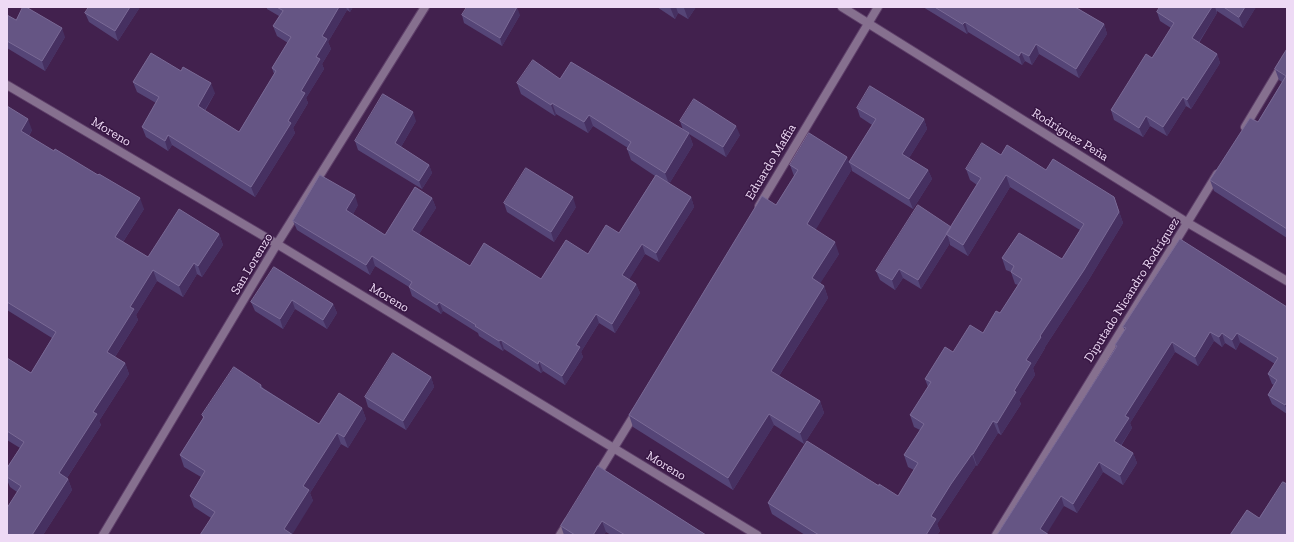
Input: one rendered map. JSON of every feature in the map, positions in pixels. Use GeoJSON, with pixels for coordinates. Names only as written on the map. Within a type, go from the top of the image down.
{"type":"FeatureCollection","features":[{"type":"Feature","properties":{"kind":"street","name":"San Lorenzo"},"geometry":{"type":"LineString","coordinates":[[103,535],[278,244],[425,7]]}},
{"type":"Feature","properties":{"kind":"street","name":"Rodríguez Peña"},"geometry":{"type":"LineString","coordinates":[[842,7],[1188,222],[1287,281]]}},
{"type":"Feature","properties":{"kind":"street","name":"Eduardo Maffia"},"geometry":{"type":"LineString","coordinates":[[753,215],[878,7]]}},
{"type":"Feature","properties":{"kind":"street"},"geometry":{"type":"LineString","coordinates":[[1239,136],[1287,57]]}},
{"type":"Feature","properties":{"kind":"street","name":"Moreno"},"geometry":{"type":"LineString","coordinates":[[7,85],[278,244],[757,535]]}},
{"type":"Feature","properties":{"kind":"street","name":"Diputado Nicandro Rodríguez"},"geometry":{"type":"LineString","coordinates":[[996,535],[1219,170]]}},
{"type":"Feature","properties":{"kind":"street"},"geometry":{"type":"LineString","coordinates":[[593,482],[639,407]]}},
{"type":"Feature","properties":{"kind":"street"},"geometry":{"type":"LineString","coordinates":[[560,535],[572,515]]}},
{"type":"Feature","properties":{"kind":"building"},"geometry":{"type":"Polygon","coordinates":[[[23,7],[26,7],[62,28],[42,61],[7,41],[7,15],[16,20],[23,7]]]}},
{"type":"Feature","properties":{"kind":"building"},"geometry":{"type":"Polygon","coordinates":[[[89,7],[130,7],[115,31],[85,13],[89,7]]]}},
{"type":"Feature","properties":{"kind":"building"},"geometry":{"type":"Polygon","coordinates":[[[277,7],[339,7],[322,36],[327,39],[316,57],[320,59],[301,91],[305,93],[288,121],[291,123],[251,187],[168,135],[165,141],[142,127],[159,97],[133,82],[151,53],[181,71],[183,67],[211,83],[198,106],[239,132],[276,71],[272,68],[291,37],[273,26],[283,11],[277,7]]]}},
{"type":"Feature","properties":{"kind":"building"},"geometry":{"type":"Polygon","coordinates":[[[467,7],[517,7],[500,38],[462,15],[467,7]]]}},
{"type":"Feature","properties":{"kind":"building"},"geometry":{"type":"Polygon","coordinates":[[[935,7],[1075,7],[1104,24],[1076,69],[1036,44],[1029,56],[1021,52],[1019,56],[965,22],[963,24],[935,7]]]}},
{"type":"Feature","properties":{"kind":"building"},"geometry":{"type":"Polygon","coordinates":[[[1160,7],[1212,7],[1192,38],[1217,54],[1187,100],[1183,97],[1163,127],[1146,116],[1139,128],[1111,110],[1146,54],[1152,58],[1174,23],[1157,12],[1160,7]]]}},
{"type":"Feature","properties":{"kind":"building"},"geometry":{"type":"Polygon","coordinates":[[[1224,7],[1245,7],[1239,17],[1224,7]]]}},
{"type":"Feature","properties":{"kind":"building"},"geometry":{"type":"Polygon","coordinates":[[[1287,49],[1287,229],[1210,180],[1250,118],[1258,122],[1286,76],[1275,69],[1287,49]]]}},
{"type":"Feature","properties":{"kind":"building"},"geometry":{"type":"Polygon","coordinates":[[[533,60],[560,79],[571,62],[689,133],[665,173],[627,149],[631,142],[589,115],[584,122],[552,103],[551,105],[517,83],[533,60]]]}},
{"type":"Feature","properties":{"kind":"building"},"geometry":{"type":"Polygon","coordinates":[[[870,86],[924,119],[902,154],[928,170],[909,199],[849,162],[876,119],[857,108],[870,86]]]}},
{"type":"Feature","properties":{"kind":"building"},"geometry":{"type":"Polygon","coordinates":[[[383,94],[413,112],[395,143],[429,165],[419,181],[355,141],[383,94]]]}},
{"type":"Feature","properties":{"kind":"building"},"geometry":{"type":"Polygon","coordinates":[[[694,99],[736,126],[723,147],[680,121],[694,99]]]}},
{"type":"Feature","properties":{"kind":"building"},"geometry":{"type":"Polygon","coordinates":[[[7,106],[28,119],[21,131],[54,151],[55,149],[140,198],[115,237],[148,257],[179,209],[219,234],[198,266],[194,263],[179,286],[153,270],[130,307],[134,309],[107,352],[125,363],[93,412],[97,414],[59,473],[68,479],[32,535],[7,535],[7,508],[21,486],[7,477],[7,468],[24,442],[7,431],[7,358],[31,373],[56,332],[7,302],[7,106]]]}},
{"type":"Feature","properties":{"kind":"building"},"geometry":{"type":"Polygon","coordinates":[[[809,133],[847,157],[807,224],[835,242],[812,278],[824,286],[771,371],[820,401],[800,433],[769,414],[728,478],[629,415],[762,196],[776,205],[798,170],[790,165],[809,133]]]}},
{"type":"Feature","properties":{"kind":"building"},"geometry":{"type":"Polygon","coordinates":[[[982,143],[1001,155],[1007,145],[1046,170],[1053,159],[1114,197],[1119,212],[1084,270],[1040,336],[1041,337],[1026,360],[1031,363],[1014,391],[1016,392],[997,423],[993,421],[973,454],[951,484],[931,516],[936,519],[926,535],[819,535],[768,503],[807,441],[879,486],[879,484],[898,496],[918,463],[904,455],[924,424],[910,415],[931,382],[925,379],[945,347],[953,352],[970,325],[983,333],[996,311],[1000,313],[1022,279],[1011,272],[1014,266],[1002,258],[1019,233],[1062,259],[1084,224],[1006,175],[963,245],[946,234],[981,178],[966,169],[982,143]]]}},
{"type":"Feature","properties":{"kind":"building"},"geometry":{"type":"Polygon","coordinates":[[[526,168],[573,197],[551,232],[504,203],[526,168]]]}},
{"type":"Feature","properties":{"kind":"building"},"geometry":{"type":"Polygon","coordinates":[[[320,175],[355,195],[346,210],[385,235],[415,187],[432,198],[412,230],[470,266],[484,243],[541,279],[566,240],[588,254],[606,225],[619,233],[656,175],[691,197],[656,253],[642,244],[622,275],[636,284],[612,324],[596,314],[576,345],[580,347],[562,376],[539,361],[538,364],[501,340],[499,341],[439,302],[437,305],[409,287],[412,282],[372,256],[366,265],[293,221],[320,175]]]}},
{"type":"Feature","properties":{"kind":"building"},"geometry":{"type":"Polygon","coordinates":[[[918,205],[951,227],[918,280],[899,269],[892,280],[876,271],[918,205]]]}},
{"type":"Feature","properties":{"kind":"building"},"geometry":{"type":"Polygon","coordinates":[[[1180,239],[1287,307],[1287,402],[1285,405],[1268,395],[1277,380],[1268,374],[1278,358],[1237,333],[1232,340],[1222,333],[1219,337],[1210,332],[1195,357],[1172,342],[1125,416],[1129,418],[1114,441],[1133,453],[1120,475],[1099,462],[1073,504],[1061,496],[1040,529],[1049,535],[997,535],[1117,346],[1115,345],[1126,328],[1123,327],[1180,239]]]}},
{"type":"Feature","properties":{"kind":"building"},"geometry":{"type":"Polygon","coordinates":[[[274,267],[333,304],[323,320],[292,300],[280,319],[251,302],[274,267]]]}},
{"type":"Feature","properties":{"kind":"building"},"geometry":{"type":"Polygon","coordinates":[[[393,353],[431,377],[403,421],[365,397],[393,353]]]}},
{"type":"Feature","properties":{"kind":"building"},"geometry":{"type":"Polygon","coordinates":[[[234,367],[261,385],[260,387],[319,424],[339,393],[362,408],[344,437],[337,433],[303,486],[309,490],[284,529],[293,535],[200,535],[215,512],[190,496],[205,471],[180,455],[204,417],[202,415],[234,367]]]}},
{"type":"Feature","properties":{"kind":"building"},"geometry":{"type":"Polygon","coordinates":[[[598,466],[706,535],[625,535],[602,521],[593,535],[575,535],[561,526],[598,466]]]}},
{"type":"Feature","properties":{"kind":"building"},"geometry":{"type":"Polygon","coordinates":[[[1283,482],[1287,484],[1287,535],[1230,535],[1247,510],[1259,518],[1283,482]]]}}]}
